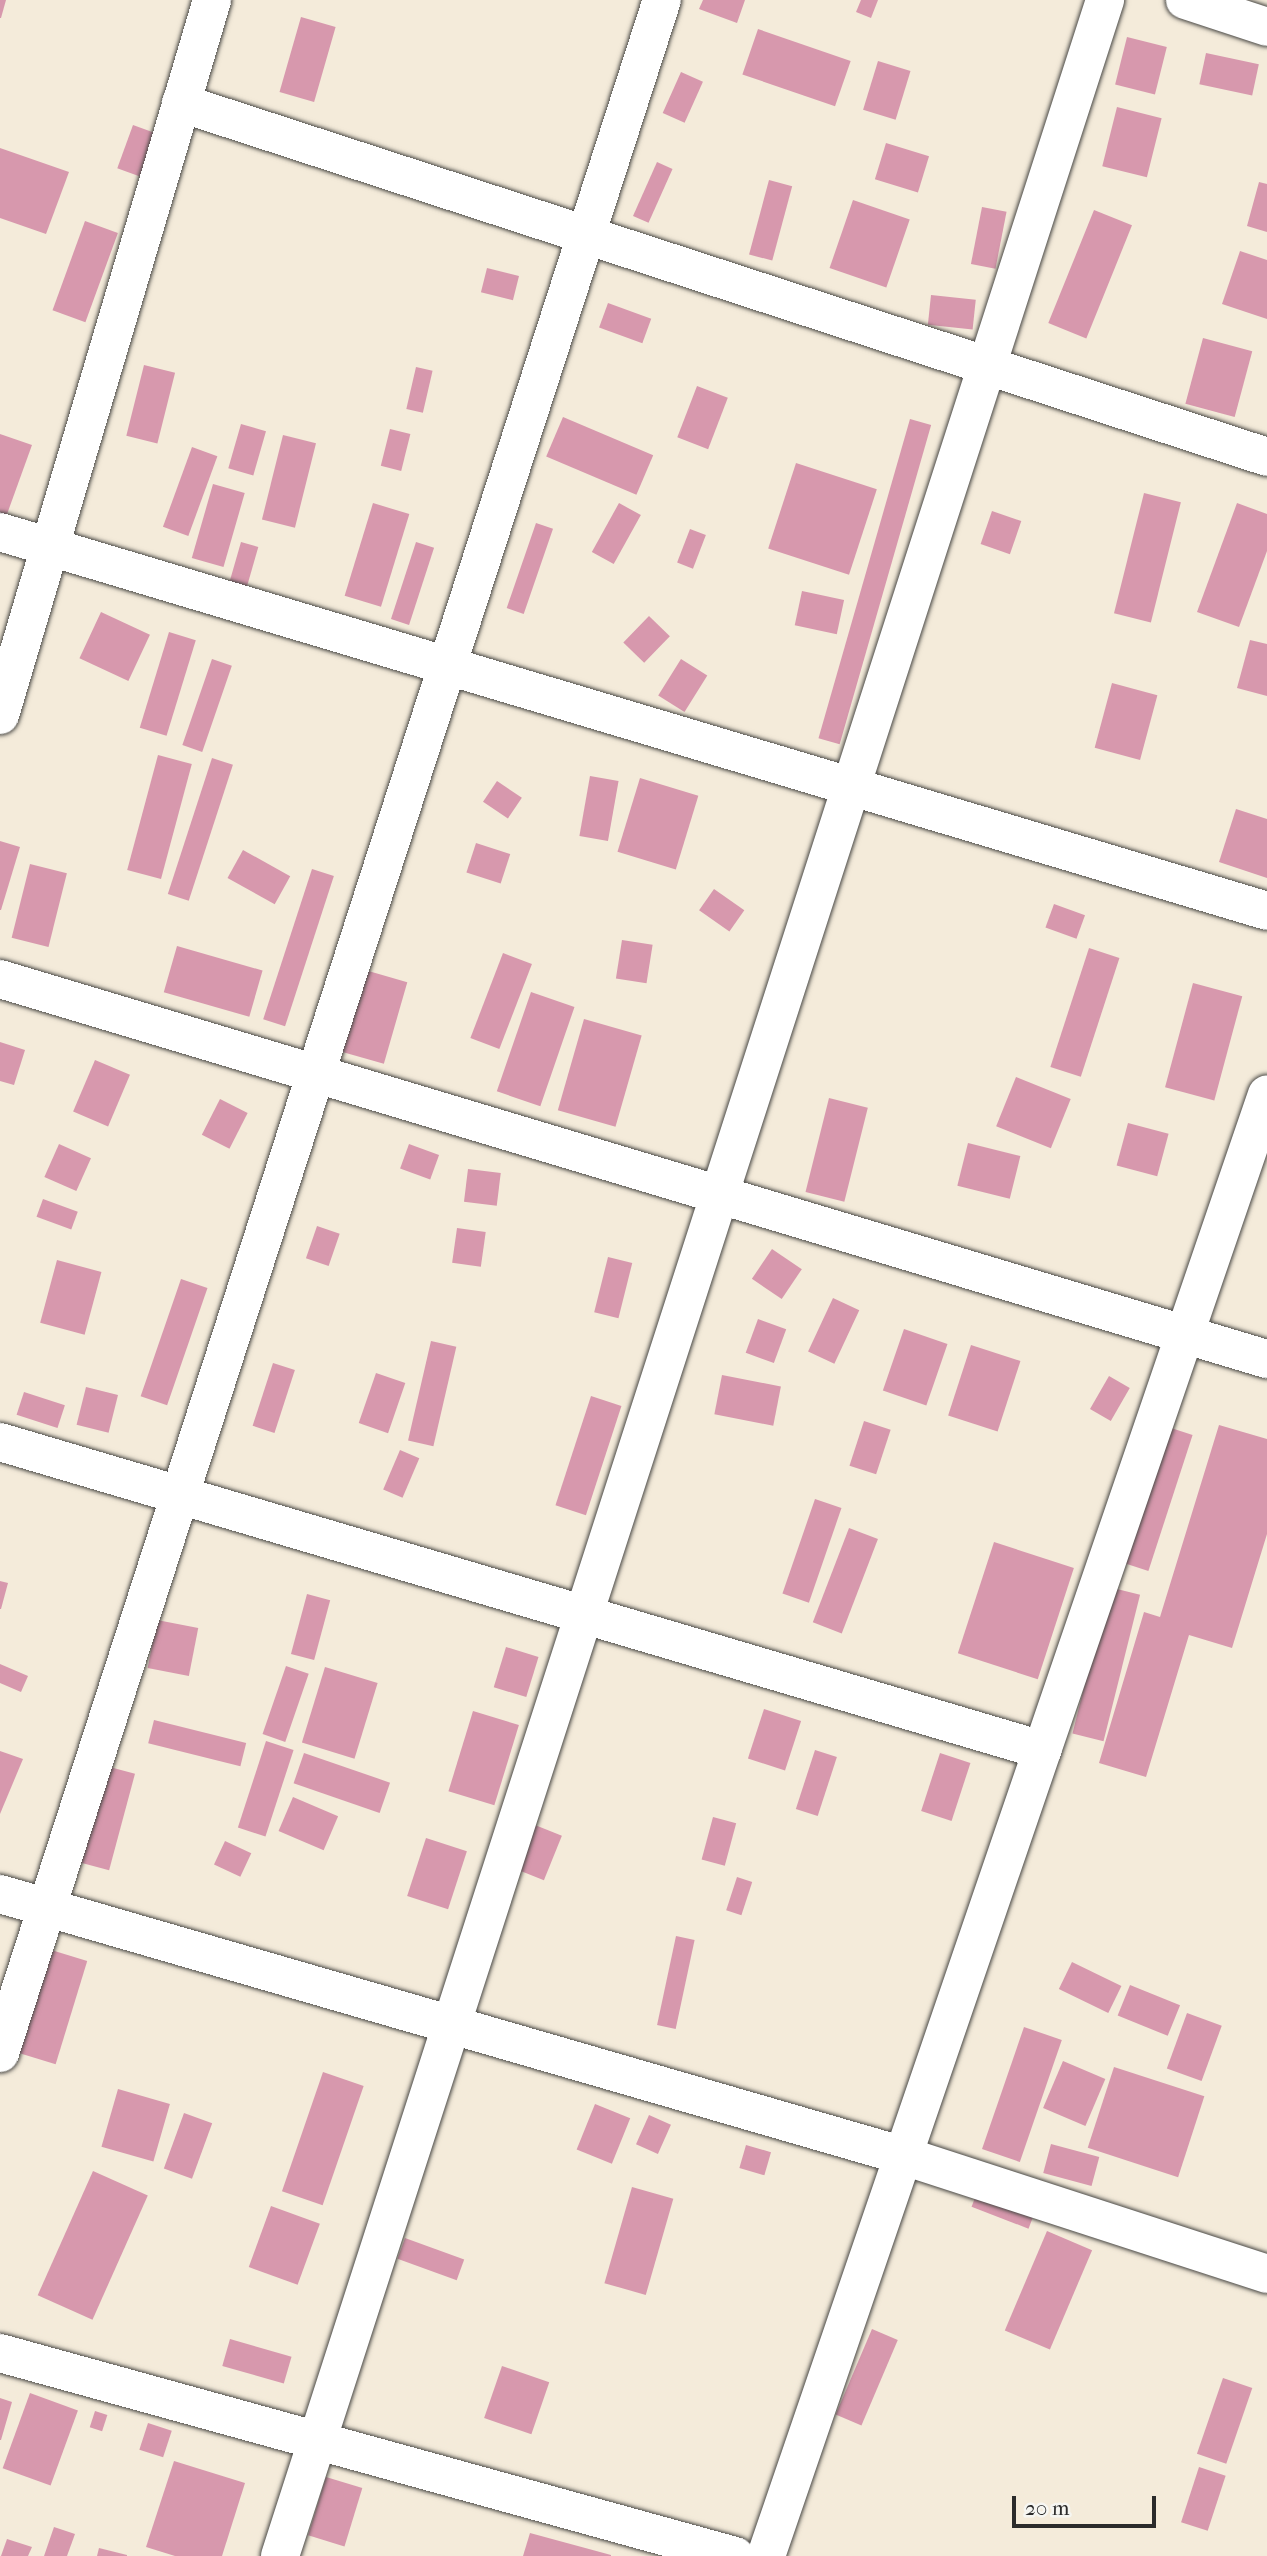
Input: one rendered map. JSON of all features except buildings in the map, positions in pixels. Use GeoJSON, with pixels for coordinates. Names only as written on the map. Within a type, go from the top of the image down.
{"type":"FeatureCollection","features":[{"type":"Feature","properties":{"kind":"street"},"geometry":{"type":"LineString","coordinates":[[0,715],[212,0]]}},
{"type":"Feature","properties":{"kind":"street"},"geometry":{"type":"LineString","coordinates":[[0,2053],[662,0]]}},
{"type":"Feature","properties":{"kind":"street"},"geometry":{"type":"LineString","coordinates":[[280,2556],[1105,0]]}},
{"type":"Feature","properties":{"kind":"street"},"geometry":{"type":"LineString","coordinates":[[1185,0],[1267,27]]}},
{"type":"Feature","properties":{"kind":"street"},"geometry":{"type":"LineString","coordinates":[[181,103],[1267,457]]}},
{"type":"Feature","properties":{"kind":"street"},"geometry":{"type":"LineString","coordinates":[[0,532],[449,664],[1267,911]]}},
{"type":"Feature","properties":{"kind":"street"},"geometry":{"type":"LineString","coordinates":[[0,979],[1267,1359]]}},
{"type":"Feature","properties":{"kind":"street"},"geometry":{"type":"LineString","coordinates":[[766,2556],[1267,1094]]}},
{"type":"Feature","properties":{"kind":"street"},"geometry":{"type":"LineString","coordinates":[[0,1442],[1042,1750]]}},
{"type":"Feature","properties":{"kind":"street"},"geometry":{"type":"LineString","coordinates":[[0,1894],[904,2156],[1267,2274]]}},
{"type":"Feature","properties":{"kind":"street"},"geometry":{"type":"LineString","coordinates":[[0,2353],[734,2556]]}}]}
